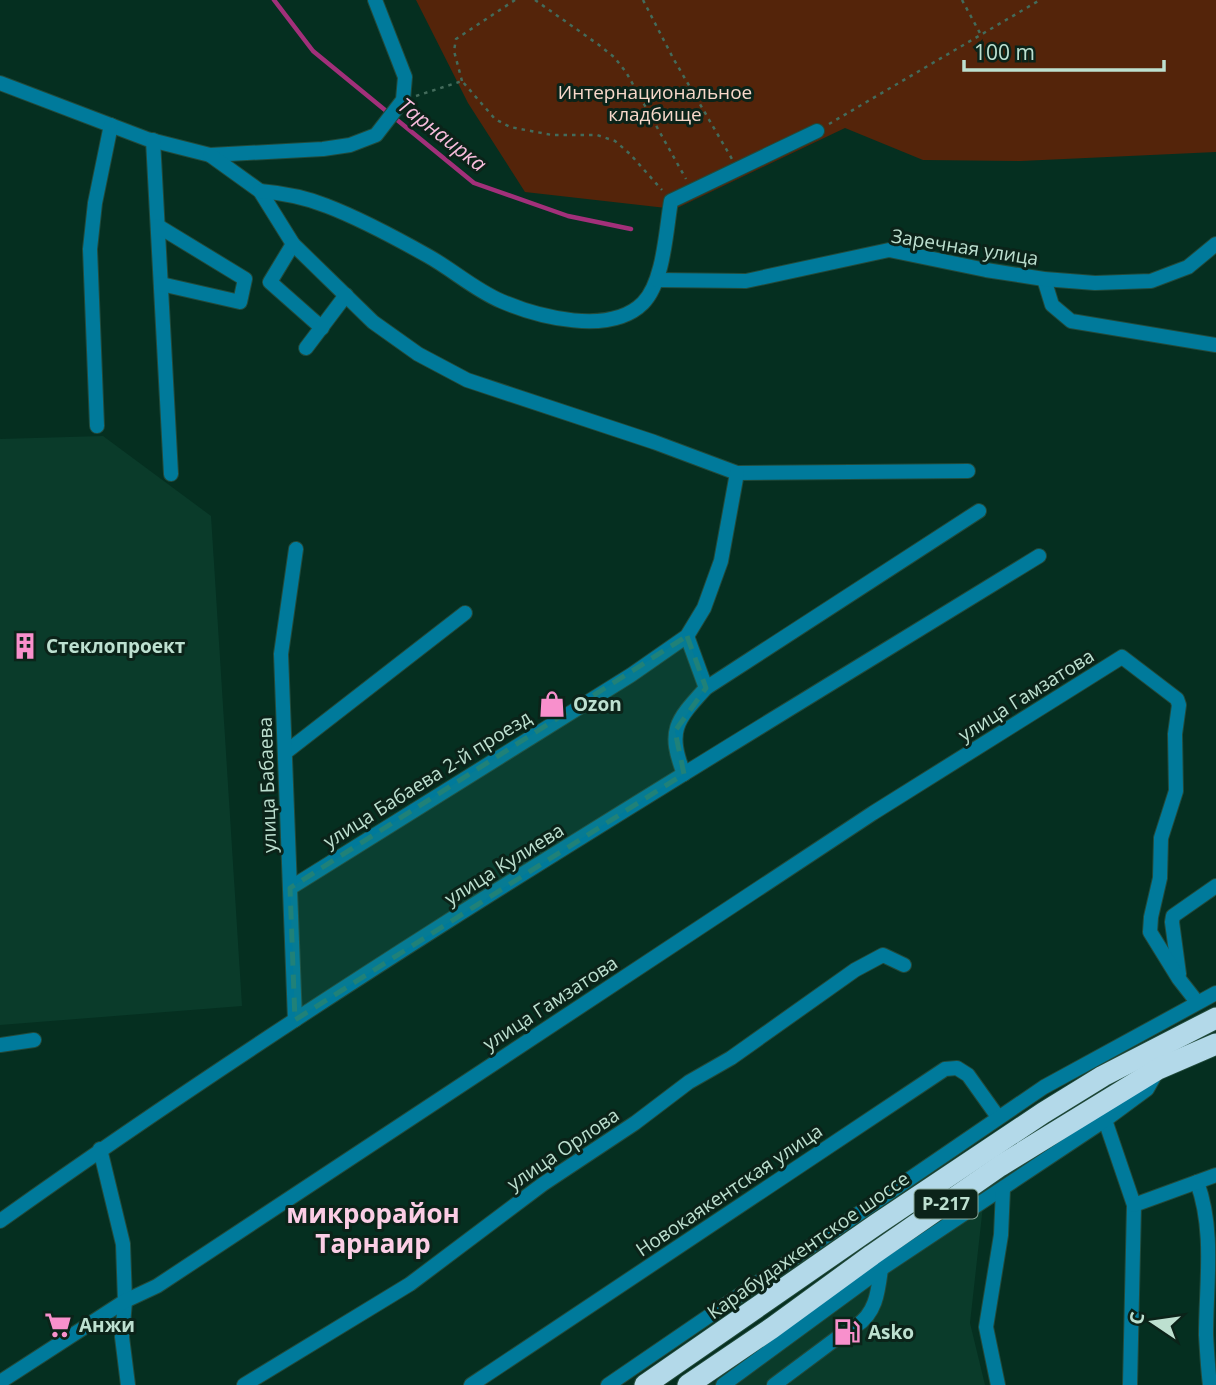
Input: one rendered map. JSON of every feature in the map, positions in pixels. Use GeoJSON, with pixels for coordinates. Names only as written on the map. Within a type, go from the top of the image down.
{"type":"FeatureCollection","features":[{"type":"Feature","properties":{"kind":"highway","name":"Карабудахкентское шоссе"},"geometry":{"type":"LineString","coordinates":[[645,1385],[989,1149],[1103,1076],[1216,1018]]}},
{"type":"Feature","properties":{"kind":"highway","name":"Р-217"},"geometry":{"type":"LineString","coordinates":[[688,1385],[1000,1166],[1158,1069],[1216,1044]]}},
{"type":"Feature","properties":{"kind":"street"},"geometry":{"type":"LineString","coordinates":[[0,83],[153,140],[210,155],[350,145],[376,135],[395,111],[405,77],[375,0]]}},
{"type":"Feature","properties":{"kind":"street"},"geometry":{"type":"LineString","coordinates":[[97,426],[90,248],[95,203],[111,125]]}},
{"type":"Feature","properties":{"kind":"street"},"geometry":{"type":"LineString","coordinates":[[260,191],[286,193],[328,206],[429,257],[499,300],[544,317],[586,321],[620,317],[643,303],[657,280],[671,201],[817,131]]}},
{"type":"Feature","properties":{"kind":"street"},"geometry":{"type":"LineString","coordinates":[[153,140],[171,474]]}},
{"type":"Feature","properties":{"kind":"street"},"geometry":{"type":"LineString","coordinates":[[210,155],[260,191],[293,244],[373,322],[418,354],[467,380],[654,442],[737,473],[968,471]]}},
{"type":"Feature","properties":{"kind":"street"},"geometry":{"type":"LineString","coordinates":[[158,226],[245,279],[240,302],[161,284]]}},
{"type":"Feature","properties":{"kind":"street"},"geometry":{"type":"LineString","coordinates":[[293,244],[270,282],[321,328]]}},
{"type":"Feature","properties":{"kind":"street","name":"Заречная улица"},"geometry":{"type":"LineString","coordinates":[[657,280],[746,281],[888,250],[1044,279],[1095,283],[1151,281],[1188,267],[1216,244]]}},
{"type":"Feature","properties":{"kind":"street"},"geometry":{"type":"LineString","coordinates":[[1044,279],[1052,305],[1071,321],[1216,345]]}},
{"type":"Feature","properties":{"kind":"street"},"geometry":{"type":"LineString","coordinates":[[306,348],[346,295]]}},
{"type":"Feature","properties":{"kind":"street","name":"улица Бабаева 2-й проезд"},"geometry":{"type":"LineString","coordinates":[[290,888],[631,675],[687,636],[704,608],[721,561],[737,473]]}},
{"type":"Feature","properties":{"kind":"street"},"geometry":{"type":"LineString","coordinates":[[684,774],[676,752],[675,731],[684,712],[706,688],[979,511]]}},
{"type":"Feature","properties":{"kind":"street","name":"улица Бабаева"},"geometry":{"type":"LineString","coordinates":[[295,1020],[281,654],[296,549]]}},
{"type":"Feature","properties":{"kind":"street","name":"улица Кулиева"},"geometry":{"type":"LineString","coordinates":[[0,1221],[100,1149],[295,1020],[684,774],[1039,556]]}},
{"type":"Feature","properties":{"kind":"street"},"geometry":{"type":"LineString","coordinates":[[286,752],[465,613]]}},
{"type":"Feature","properties":{"kind":"street"},"geometry":{"type":"LineString","coordinates":[[687,636],[706,688]]}},
{"type":"Feature","properties":{"kind":"street","name":"улица Гамзатова"},"geometry":{"type":"LineString","coordinates":[[0,1382],[125,1301],[158,1286],[873,813],[1122,657],[1177,698],[1179,705],[1175,734],[1176,791],[1161,838],[1160,878],[1150,932],[1180,979]]}},
{"type":"Feature","properties":{"kind":"street"},"geometry":{"type":"LineString","coordinates":[[1197,1002],[1180,979],[1172,922],[1173,916],[1216,886]]}},
{"type":"Feature","properties":{"kind":"street","name":"улица Орлова"},"geometry":{"type":"LineString","coordinates":[[244,1385],[410,1284],[543,1184],[635,1123],[689,1082],[731,1058],[855,970],[883,955],[904,965]]}},
{"type":"Feature","properties":{"kind":"street"},"geometry":{"type":"LineString","coordinates":[[608,1385],[1062,1075],[1216,993]]}},
{"type":"Feature","properties":{"kind":"street"},"geometry":{"type":"LineString","coordinates":[[0,1045],[34,1040]]}},
{"type":"Feature","properties":{"kind":"street","name":"Новокаякентская улица"},"geometry":{"type":"LineString","coordinates":[[471,1385],[944,1069],[957,1068],[968,1075],[998,1117]]}},
{"type":"Feature","properties":{"kind":"street"},"geometry":{"type":"LineString","coordinates":[[731,1383],[881,1269],[1105,1121],[1147,1089],[1158,1069]]}},
{"type":"Feature","properties":{"kind":"street"},"geometry":{"type":"LineString","coordinates":[[1105,1121],[1134,1205],[1130,1385]]}},
{"type":"Feature","properties":{"kind":"street"},"geometry":{"type":"LineString","coordinates":[[100,1149],[123,1244],[125,1301],[122,1337],[128,1385]]}},
{"type":"Feature","properties":{"kind":"street"},"geometry":{"type":"LineString","coordinates":[[1134,1205],[1216,1175]]}},
{"type":"Feature","properties":{"kind":"street"},"geometry":{"type":"LineString","coordinates":[[1197,1182],[1205,1214],[1212,1281],[1206,1335],[1210,1385]]}},
{"type":"Feature","properties":{"kind":"street"},"geometry":{"type":"LineString","coordinates":[[998,1385],[986,1327],[1001,1236],[1003,1189]]}},
{"type":"Feature","properties":{"kind":"street"},"geometry":{"type":"LineString","coordinates":[[856,1326],[866,1319],[876,1302],[881,1269]]}},
{"type":"Feature","properties":{"kind":"street"},"geometry":{"type":"LineString","coordinates":[[774,1385],[837,1338]]}},
{"type":"Feature","properties":{"kind":"path"},"geometry":{"type":"LineString","coordinates":[[515,0],[456,39],[454,51],[462,81],[495,119],[510,127],[552,135],[597,135],[615,141],[671,201]]}},
{"type":"Feature","properties":{"kind":"path"},"geometry":{"type":"LineString","coordinates":[[535,0],[614,57],[626,72],[692,191]]}},
{"type":"Feature","properties":{"kind":"path"},"geometry":{"type":"LineString","coordinates":[[643,0],[673,58],[738,169]]}},
{"type":"Feature","properties":{"kind":"path"},"geometry":{"type":"LineString","coordinates":[[962,0],[981,35]]}},
{"type":"Feature","properties":{"kind":"path"},"geometry":{"type":"LineString","coordinates":[[817,131],[1040,0]]}},
{"type":"Feature","properties":{"kind":"path"},"geometry":{"type":"LineString","coordinates":[[395,111],[462,81]]}},
{"type":"Feature","properties":{"kind":"highlighted area"},"geometry":{"type":"Polygon","coordinates":[[[687,636],[706,688],[675,731],[684,774],[295,1020],[290,888],[687,636]]]}},
{"type":"Feature","properties":{"kind":"shaded area"},"geometry":{"type":"Polygon","coordinates":[[[103,436],[211,516],[242,1006],[0,1025],[0,439],[103,436]]]}},
{"type":"Feature","properties":{"kind":"shaded area"},"geometry":{"type":"Polygon","coordinates":[[[984,1197],[970,1323],[985,1385],[709,1385],[984,1197]]]}},
{"type":"Feature","properties":{"kind":"green space","name":"Интернациональное кладбище"},"geometry":{"type":"Polygon","coordinates":[[[416,0],[1216,0],[1216,152],[1021,161],[923,160],[845,128],[675,209],[525,192],[468,103],[416,0]]]}},
{"type":"Feature","properties":{"kind":"waterway","name":"Тарнаирка"},"geometry":{"type":"LineString","coordinates":[[274,0],[313,51],[474,183],[568,216],[631,229]]}},
{"type":"Feature","properties":{"kind":"tunnel"},"geometry":{"type":"LineString","coordinates":[[837,1338],[856,1326]]}},
{"type":"Feature","properties":{"kind":"place","name":"Стеклопроект"},"geometry":{"type":"Point","coordinates":[25,646]}},
{"type":"Feature","properties":{"kind":"place","name":"Ozon"},"geometry":{"type":"Point","coordinates":[552,704]}},
{"type":"Feature","properties":{"kind":"place","name":"Анжи"},"geometry":{"type":"Point","coordinates":[58,1325]}},
{"type":"Feature","properties":{"kind":"place","name":"Asko"},"geometry":{"type":"Point","coordinates":[847,1332]}},
{"type":"Feature","properties":{"kind":"district","name":"микрорайон Тарнаир"},"geometry":{"type":"Point","coordinates":[373,1229]}}]}
